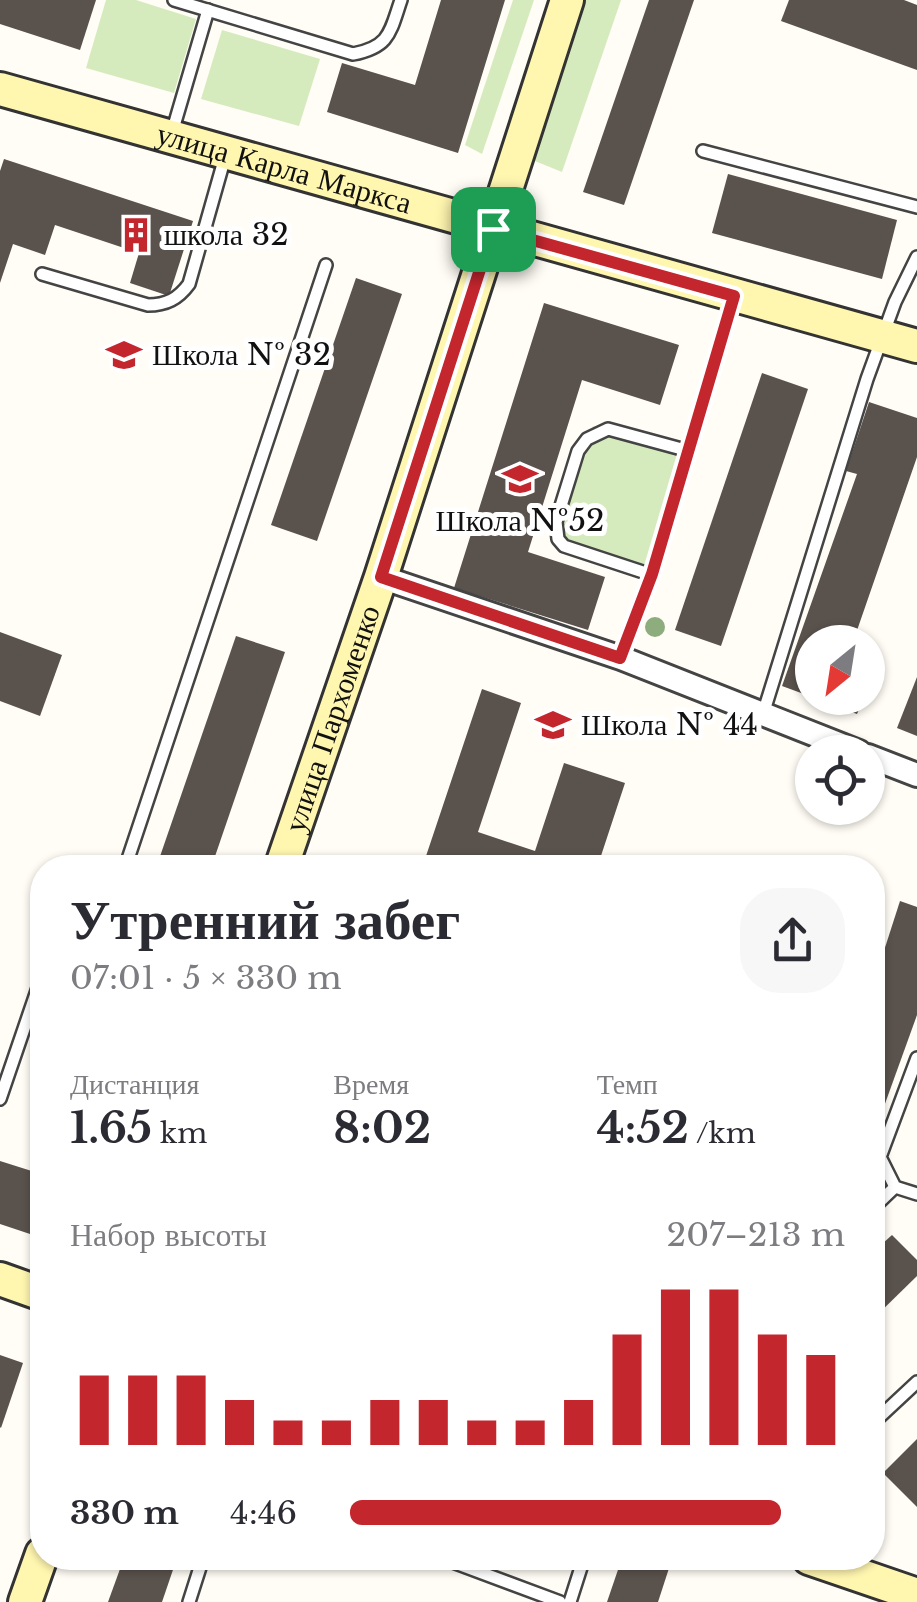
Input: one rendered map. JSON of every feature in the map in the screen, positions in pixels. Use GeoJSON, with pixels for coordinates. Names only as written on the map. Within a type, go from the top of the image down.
{"type":"FeatureCollection","features":[{"type":"Feature","properties":{"kind":"main road","name":"улица Пархоменко"},"geometry":{"type":"LineString","coordinates":[[285,855],[381,577],[567,0]]}},
{"type":"Feature","properties":{"kind":"main road","name":"улица Карла Маркса"},"geometry":{"type":"LineString","coordinates":[[0,89],[917,346]]}},
{"type":"Feature","properties":{"kind":"main road"},"geometry":{"type":"LineString","coordinates":[[0,1279],[30,1290]]}},
{"type":"Feature","properties":{"kind":"main road"},"geometry":{"type":"LineString","coordinates":[[25,1602],[36,1570]]}},
{"type":"Feature","properties":{"kind":"main road"},"geometry":{"type":"LineString","coordinates":[[844,1570],[917,1595]]}},
{"type":"Feature","properties":{"kind":"street"},"geometry":{"type":"LineString","coordinates":[[381,577],[620,658],[816,735]]}},
{"type":"Feature","properties":{"kind":"street"},"geometry":{"type":"LineString","coordinates":[[885,763],[917,775]]}},
{"type":"Feature","properties":{"kind":"lane"},"geometry":{"type":"LineString","coordinates":[[174,0],[353,54],[376,47],[389,36],[401,0]]}},
{"type":"Feature","properties":{"kind":"lane"},"geometry":{"type":"LineString","coordinates":[[170,137],[208,10]]}},
{"type":"Feature","properties":{"kind":"lane"},"geometry":{"type":"LineString","coordinates":[[703,151],[917,207]]}},
{"type":"Feature","properties":{"kind":"lane"},"geometry":{"type":"LineString","coordinates":[[42,274],[148,304],[162,305],[182,294],[189,284],[226,153]]}},
{"type":"Feature","properties":{"kind":"lane"},"geometry":{"type":"LineString","coordinates":[[763,714],[867,380],[894,302],[917,256]]}},
{"type":"Feature","properties":{"kind":"lane"},"geometry":{"type":"LineString","coordinates":[[129,855],[326,265]]}},
{"type":"Feature","properties":{"kind":"lane"},"geometry":{"type":"LineString","coordinates":[[620,658],[652,574],[734,296]]}},
{"type":"Feature","properties":{"kind":"lane"},"geometry":{"type":"LineString","coordinates":[[652,574],[564,546],[558,539],[556,522],[578,450],[598,432],[627,432],[688,451]]}},
{"type":"Feature","properties":{"kind":"lane"},"geometry":{"type":"LineString","coordinates":[[0,1099],[30,1011]]}},
{"type":"Feature","properties":{"kind":"lane"},"geometry":{"type":"LineString","coordinates":[[885,1144],[917,1058]]}},
{"type":"Feature","properties":{"kind":"lane"},"geometry":{"type":"LineString","coordinates":[[885,1167],[895,1186],[917,1194]]}},
{"type":"Feature","properties":{"kind":"lane"},"geometry":{"type":"LineString","coordinates":[[885,1196],[895,1186]]}},
{"type":"Feature","properties":{"kind":"lane"},"geometry":{"type":"LineString","coordinates":[[885,1412],[917,1382]]}},
{"type":"Feature","properties":{"kind":"lane"},"geometry":{"type":"LineString","coordinates":[[189,1602],[199,1570]]}},
{"type":"Feature","properties":{"kind":"lane"},"geometry":{"type":"LineString","coordinates":[[474,1570],[560,1602]]}},
{"type":"Feature","properties":{"kind":"lane"},"geometry":{"type":"LineString","coordinates":[[570,1602],[580,1570]]}},
{"type":"Feature","properties":{"kind":"green space"},"geometry":{"type":"Polygon","coordinates":[[[106,0],[136,0],[196,19],[174,93],[86,68],[106,0]]]}},
{"type":"Feature","properties":{"kind":"green space"},"geometry":{"type":"Polygon","coordinates":[[[513,0],[534,0],[482,154],[465,145],[513,0]]]}},
{"type":"Feature","properties":{"kind":"green space"},"geometry":{"type":"Polygon","coordinates":[[[578,0],[621,0],[562,172],[525,157],[578,0]]]}},
{"type":"Feature","properties":{"kind":"green space"},"geometry":{"type":"Polygon","coordinates":[[[222,30],[320,59],[299,126],[201,99],[222,30]]]}},
{"type":"Feature","properties":{"kind":"green space"},"geometry":{"type":"Polygon","coordinates":[[[593,426],[680,454],[645,566],[558,538],[593,426]]]}},
{"type":"Feature","properties":{"kind":"building"},"geometry":{"type":"Polygon","coordinates":[[[0,0],[96,0],[80,50],[0,24],[0,0]]]}},
{"type":"Feature","properties":{"kind":"building"},"geometry":{"type":"Polygon","coordinates":[[[441,0],[505,0],[458,153],[327,112],[342,63],[415,85],[441,0]]]}},
{"type":"Feature","properties":{"kind":"building"},"geometry":{"type":"Polygon","coordinates":[[[649,0],[694,0],[624,205],[583,192],[649,0]]]}},
{"type":"Feature","properties":{"kind":"building"},"geometry":{"type":"Polygon","coordinates":[[[789,0],[904,0],[917,5],[917,70],[781,21],[789,0]]]}},
{"type":"Feature","properties":{"kind":"building","name":"школа 32"},"geometry":{"type":"Polygon","coordinates":[[[4,159],[193,221],[169,296],[130,283],[139,253],[55,225],[45,255],[13,244],[0,283],[0,171],[4,159]]]}},
{"type":"Feature","properties":{"kind":"building"},"geometry":{"type":"Polygon","coordinates":[[[728,174],[897,220],[882,279],[712,233],[728,174]]]}},
{"type":"Feature","properties":{"kind":"building"},"geometry":{"type":"Polygon","coordinates":[[[356,278],[402,294],[317,541],[271,525],[356,278]]]}},
{"type":"Feature","properties":{"kind":"building","name":"Школа №52"},"geometry":{"type":"Polygon","coordinates":[[[544,303],[679,345],[660,405],[582,380],[528,552],[605,577],[588,630],[454,588],[544,303]]]}},
{"type":"Feature","properties":{"kind":"building"},"geometry":{"type":"Polygon","coordinates":[[[762,373],[808,389],[721,646],[675,630],[762,373]]]}},
{"type":"Feature","properties":{"kind":"building"},"geometry":{"type":"Polygon","coordinates":[[[869,402],[917,418],[917,457],[859,625],[804,625],[857,474],[846,471],[869,402]]]}},
{"type":"Feature","properties":{"kind":"building"},"geometry":{"type":"Polygon","coordinates":[[[0,632],[62,655],[40,716],[0,701],[0,632]]]}},
{"type":"Feature","properties":{"kind":"building"},"geometry":{"type":"Polygon","coordinates":[[[236,636],[285,652],[215,855],[160,855],[236,636]]]}},
{"type":"Feature","properties":{"kind":"building"},"geometry":{"type":"Polygon","coordinates":[[[795,649],[795,691],[782,686],[795,649]]]}},
{"type":"Feature","properties":{"kind":"building"},"geometry":{"type":"Polygon","coordinates":[[[917,677],[917,736],[897,728],[917,677]]]}},
{"type":"Feature","properties":{"kind":"building"},"geometry":{"type":"Polygon","coordinates":[[[482,689],[521,703],[478,832],[535,851],[564,763],[625,783],[601,855],[426,855],[482,689]]]}},
{"type":"Feature","properties":{"kind":"building"},"geometry":{"type":"Polygon","coordinates":[[[900,901],[917,907],[917,1015],[885,1104],[885,948],[900,901]]]}},
{"type":"Feature","properties":{"kind":"building"},"geometry":{"type":"Polygon","coordinates":[[[0,1161],[30,1170],[30,1234],[0,1224],[0,1161]]]}},
{"type":"Feature","properties":{"kind":"building"},"geometry":{"type":"Polygon","coordinates":[[[892,1235],[917,1260],[917,1276],[885,1307],[885,1241],[892,1235]]]}},
{"type":"Feature","properties":{"kind":"building"},"geometry":{"type":"Polygon","coordinates":[[[0,1355],[23,1363],[1,1428],[0,1427],[0,1355]]]}},
{"type":"Feature","properties":{"kind":"building"},"geometry":{"type":"Polygon","coordinates":[[[917,1439],[917,1507],[885,1475],[917,1439]]]}},
{"type":"Feature","properties":{"kind":"building"},"geometry":{"type":"Polygon","coordinates":[[[120,1570],[173,1570],[162,1602],[108,1602],[120,1570]]]}},
{"type":"Feature","properties":{"kind":"building"},"geometry":{"type":"Polygon","coordinates":[[[618,1570],[668,1570],[658,1602],[607,1602],[618,1570]]]}},
{"type":"Feature","properties":{"kind":"place","name":"школа 32"},"geometry":{"type":"Point","coordinates":[136,235]}},
{"type":"Feature","properties":{"kind":"place","name":"Школа № 32"},"geometry":{"type":"Point","coordinates":[124,355]}},
{"type":"Feature","properties":{"kind":"place","name":"Школа №52"},"geometry":{"type":"Point","coordinates":[520,479]}},
{"type":"Feature","properties":{"kind":"place","name":"Школа № 44"},"geometry":{"type":"Point","coordinates":[553,725]}},
{"type":"Feature","properties":{"kind":"route"},"geometry":{"type":"LineString","coordinates":[[493,229],[734,296],[652,574],[620,658],[381,577],[493,229]]}}]}
